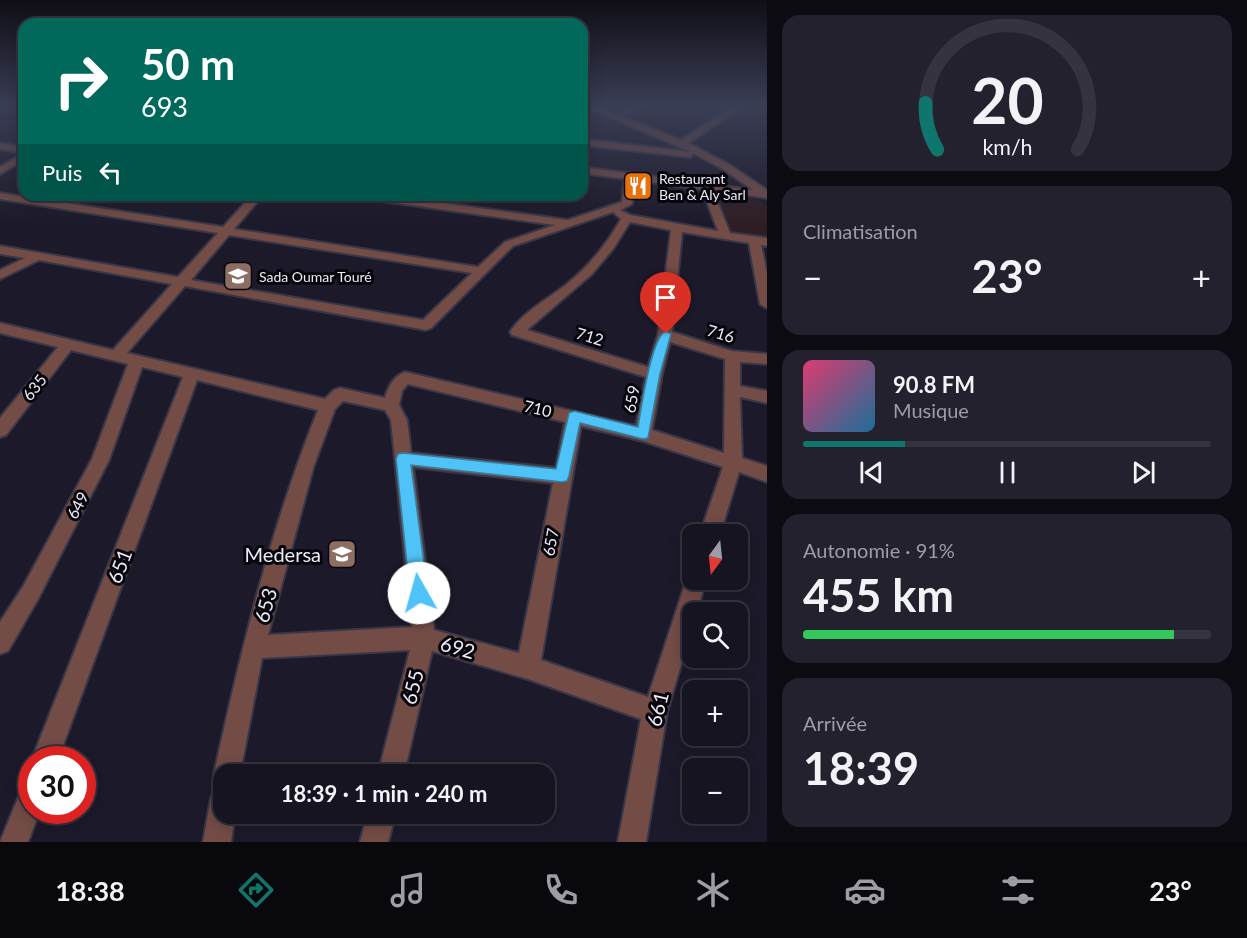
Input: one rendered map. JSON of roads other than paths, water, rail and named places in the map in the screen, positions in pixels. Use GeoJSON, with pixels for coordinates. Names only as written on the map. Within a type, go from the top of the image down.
{"type":"FeatureCollection","features":[{"type":"Feature","properties":{"kind":"street"},"geometry":{"type":"LineString","coordinates":[[612,145],[701,155]]}},
{"type":"Feature","properties":{"kind":"street"},"geometry":{"type":"LineString","coordinates":[[683,145],[748,178],[766,194]]}},
{"type":"Feature","properties":{"kind":"street"},"geometry":{"type":"LineString","coordinates":[[0,146],[18,149]]}},
{"type":"Feature","properties":{"kind":"street"},"geometry":{"type":"LineString","coordinates":[[0,171],[18,160]]}},
{"type":"Feature","properties":{"kind":"street"},"geometry":{"type":"LineString","coordinates":[[588,171],[766,194]]}},
{"type":"Feature","properties":{"kind":"street"},"geometry":{"type":"LineString","coordinates":[[0,250],[426,325],[509,244],[627,204],[630,176]]}},
{"type":"Feature","properties":{"kind":"street"},"geometry":{"type":"LineString","coordinates":[[706,186],[726,236]]}},
{"type":"Feature","properties":{"kind":"street"},"geometry":{"type":"LineString","coordinates":[[0,196],[18,199]]}},
{"type":"Feature","properties":{"kind":"street"},"geometry":{"type":"LineString","coordinates":[[32,201],[480,272]]}},
{"type":"Feature","properties":{"kind":"street"},"geometry":{"type":"LineString","coordinates":[[117,355],[253,201]]}},
{"type":"Feature","properties":{"kind":"street"},"geometry":{"type":"LineString","coordinates":[[405,201],[570,223]]}},
{"type":"Feature","properties":{"kind":"street"},"geometry":{"type":"LineString","coordinates":[[611,210],[627,218],[761,241],[767,304]]}},
{"type":"Feature","properties":{"kind":"street","name":"712"},"geometry":{"type":"LineString","coordinates":[[627,218],[616,238],[595,265],[570,288],[531,317],[517,332],[654,374]]}},
{"type":"Feature","properties":{"kind":"street","name":"659"},"geometry":{"type":"LineString","coordinates":[[643,434],[654,374],[666,334],[677,228]]}},
{"type":"Feature","properties":{"kind":"street"},"geometry":{"type":"LineString","coordinates":[[0,275],[38,256]]}},
{"type":"Feature","properties":{"kind":"street"},"geometry":{"type":"LineString","coordinates":[[0,328],[328,406],[340,394],[395,412]]}},
{"type":"Feature","properties":{"kind":"street","name":"716"},"geometry":{"type":"LineString","coordinates":[[666,334],[732,356],[767,359]]}},
{"type":"Feature","properties":{"kind":"street","name":"635"},"geometry":{"type":"LineString","coordinates":[[0,430],[68,344]]}},
{"type":"Feature","properties":{"kind":"street"},"geometry":{"type":"LineString","coordinates":[[713,524],[733,462],[732,356]]}},
{"type":"Feature","properties":{"kind":"street","name":"649"},"geometry":{"type":"LineString","coordinates":[[0,643],[31,592],[100,460],[137,360]]}},
{"type":"Feature","properties":{"kind":"street","name":"651"},"geometry":{"type":"LineString","coordinates":[[50,746],[192,373]]}},
{"type":"Feature","properties":{"kind":"street","name":"710"},"geometry":{"type":"LineString","coordinates":[[395,412],[395,389],[405,378],[643,434],[767,474]]}},
{"type":"Feature","properties":{"kind":"street"},"geometry":{"type":"LineString","coordinates":[[733,390],[767,398]]}},
{"type":"Feature","properties":{"kind":"street","name":"653"},"geometry":{"type":"LineString","coordinates":[[229,764],[253,647],[305,465],[328,406]]}},
{"type":"Feature","properties":{"kind":"street","name":"655"},"geometry":{"type":"LineString","coordinates":[[393,764],[424,638],[403,459],[395,412]]}},
{"type":"Feature","properties":{"kind":"street","name":"657"},"geometry":{"type":"LineString","coordinates":[[528,667],[574,417]]}},
{"type":"Feature","properties":{"kind":"street"},"geometry":{"type":"LineString","coordinates":[[403,459],[562,476]]}},
{"type":"Feature","properties":{"kind":"street","name":"661"},"geometry":{"type":"LineString","coordinates":[[632,842],[655,712],[693,590]]}},
{"type":"Feature","properties":{"kind":"street","name":"692"},"geometry":{"type":"LineString","coordinates":[[253,647],[424,638],[528,667],[655,712]]}},
{"type":"Feature","properties":{"kind":"street"},"geometry":{"type":"LineString","coordinates":[[14,842],[21,824]]}},
{"type":"Feature","properties":{"kind":"street"},"geometry":{"type":"LineString","coordinates":[[217,842],[220,824]]}},
{"type":"Feature","properties":{"kind":"street"},"geometry":{"type":"LineString","coordinates":[[374,842],[378,824]]}},
{"type":"Feature","properties":{"kind":"place","name":"Restaurant Ben & Aly Sarl"},"geometry":{"type":"Point","coordinates":[638,186]}},
{"type":"Feature","properties":{"kind":"place","name":"Sada Oumar Touré"},"geometry":{"type":"Point","coordinates":[238,276]}},
{"type":"Feature","properties":{"kind":"place","name":"Medersa"},"geometry":{"type":"Point","coordinates":[342,554]}}]}
